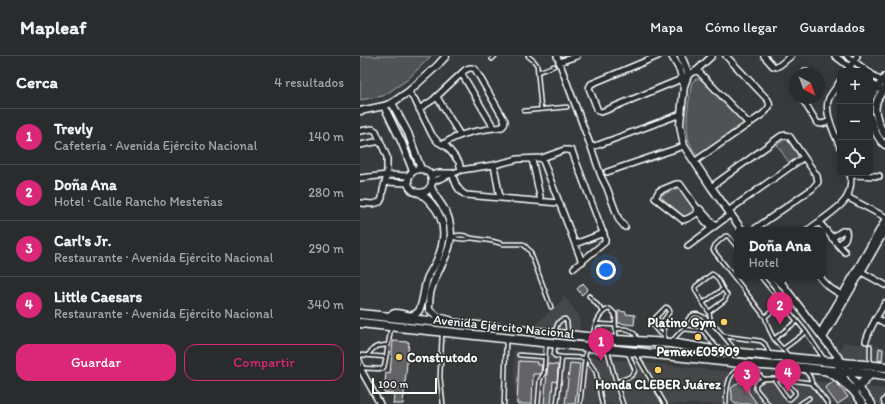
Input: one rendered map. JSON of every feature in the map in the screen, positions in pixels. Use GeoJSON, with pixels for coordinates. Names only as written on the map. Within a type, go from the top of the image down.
{"type":"FeatureCollection","features":[{"type":"Feature","properties":{"kind":"main road","name":"Avenida Ejército Nacional"},"geometry":{"type":"LineString","coordinates":[[360,314],[593,338],[667,343],[770,356],[835,361],[870,370],[885,376]]}},
{"type":"Feature","properties":{"kind":"main road","name":"Avenida Ejército Nacional"},"geometry":{"type":"LineString","coordinates":[[360,323],[827,371],[848,372],[885,367]]}},
{"type":"Feature","properties":{"kind":"main road"},"geometry":{"type":"LineString","coordinates":[[570,345],[593,338]]}},
{"type":"Feature","properties":{"kind":"main road"},"geometry":{"type":"LineString","coordinates":[[598,348],[601,341],[617,340]]}},
{"type":"Feature","properties":{"kind":"main road"},"geometry":{"type":"LineString","coordinates":[[803,368],[828,367],[835,361]]}},
{"type":"Feature","properties":{"kind":"main road"},"geometry":{"type":"LineString","coordinates":[[848,372],[857,367],[885,367]]}},
{"type":"Feature","properties":{"kind":"main road"},"geometry":{"type":"LineString","coordinates":[[827,371],[856,389],[862,383],[870,370]]}},
{"type":"Feature","properties":{"kind":"street"},"geometry":{"type":"LineString","coordinates":[[360,111],[392,103],[408,92],[446,56]]}},
{"type":"Feature","properties":{"kind":"street"},"geometry":{"type":"LineString","coordinates":[[557,56],[601,176],[619,220],[625,227]]}},
{"type":"Feature","properties":{"kind":"street"},"geometry":{"type":"LineString","coordinates":[[559,62],[577,56]]}},
{"type":"Feature","properties":{"kind":"street"},"geometry":{"type":"LineString","coordinates":[[658,56],[591,84],[589,88],[598,110],[601,112],[604,111],[685,77],[697,70],[712,56]]}},
{"type":"Feature","properties":{"kind":"street"},"geometry":{"type":"LineString","coordinates":[[672,56],[685,77]]}},
{"type":"Feature","properties":{"kind":"street"},"geometry":{"type":"LineString","coordinates":[[681,56],[687,70],[680,114],[680,125],[684,146],[740,227]]}},
{"type":"Feature","properties":{"kind":"street"},"geometry":{"type":"LineString","coordinates":[[694,162],[749,124],[769,107],[770,103],[726,56]]}},
{"type":"Feature","properties":{"kind":"street"},"geometry":{"type":"LineString","coordinates":[[764,56],[773,66],[776,67],[791,56]]}},
{"type":"Feature","properties":{"kind":"street"},"geometry":{"type":"LineString","coordinates":[[835,56],[847,68]]}},
{"type":"Feature","properties":{"kind":"street"},"geometry":{"type":"LineString","coordinates":[[847,56],[855,58],[864,68]]}},
{"type":"Feature","properties":{"kind":"street"},"geometry":{"type":"LineString","coordinates":[[849,68],[855,58]]}},
{"type":"Feature","properties":{"kind":"street"},"geometry":{"type":"LineString","coordinates":[[419,109],[437,96],[469,68],[475,69],[505,121],[504,125],[502,127],[460,135],[443,144]]}},
{"type":"Feature","properties":{"kind":"street"},"geometry":{"type":"LineString","coordinates":[[697,70],[749,124]]}},
{"type":"Feature","properties":{"kind":"street"},"geometry":{"type":"LineString","coordinates":[[462,74],[494,128]]}},
{"type":"Feature","properties":{"kind":"street"},"geometry":{"type":"LineString","coordinates":[[873,75],[884,81],[876,109],[881,128],[885,135]]}},
{"type":"Feature","properties":{"kind":"street"},"geometry":{"type":"LineString","coordinates":[[873,84],[882,89]]}},
{"type":"Feature","properties":{"kind":"street"},"geometry":{"type":"LineString","coordinates":[[837,86],[829,97],[827,109],[837,140]]}},
{"type":"Feature","properties":{"kind":"street"},"geometry":{"type":"LineString","coordinates":[[873,96],[882,89]]}},
{"type":"Feature","properties":{"kind":"street"},"geometry":{"type":"LineString","coordinates":[[408,92],[415,100],[432,135],[452,153],[459,162],[461,170]]}},
{"type":"Feature","properties":{"kind":"street"},"geometry":{"type":"LineString","coordinates":[[437,96],[460,135]]}},
{"type":"Feature","properties":{"kind":"street"},"geometry":{"type":"LineString","coordinates":[[392,103],[408,133],[420,169]]}},
{"type":"Feature","properties":{"kind":"street"},"geometry":{"type":"LineString","coordinates":[[806,104],[817,123],[822,124],[830,121]]}},
{"type":"Feature","properties":{"kind":"street"},"geometry":{"type":"LineString","coordinates":[[384,106],[402,143],[410,177],[410,186],[412,190],[420,193],[431,203],[438,212],[444,238],[442,248],[427,278],[420,310],[411,315],[394,313],[385,317]]}},
{"type":"Feature","properties":{"kind":"street"},"geometry":{"type":"LineString","coordinates":[[591,147],[680,114]]}},
{"type":"Feature","properties":{"kind":"street"},"geometry":{"type":"LineString","coordinates":[[873,126],[879,139],[885,145]]}},
{"type":"Feature","properties":{"kind":"street"},"geometry":{"type":"LineString","coordinates":[[360,131],[376,131],[387,157],[387,174],[380,202],[373,204],[360,203]]}},
{"type":"Feature","properties":{"kind":"street"},"geometry":{"type":"LineString","coordinates":[[711,187],[781,136],[786,135],[790,137],[817,176],[818,182],[812,188],[757,227]]}},
{"type":"Feature","properties":{"kind":"street"},"geometry":{"type":"LineString","coordinates":[[360,145],[380,141]]}},
{"type":"Feature","properties":{"kind":"street"},"geometry":{"type":"LineString","coordinates":[[607,172],[684,146]]}},
{"type":"Feature","properties":{"kind":"street"},"geometry":{"type":"LineString","coordinates":[[420,193],[426,192],[432,185],[452,173],[461,170],[494,165],[518,159],[542,158],[564,150],[572,151],[606,238],[605,242],[574,268]]}},
{"type":"Feature","properties":{"kind":"street"},"geometry":{"type":"LineString","coordinates":[[688,246],[713,228],[729,212],[804,156]]}},
{"type":"Feature","properties":{"kind":"street"},"geometry":{"type":"LineString","coordinates":[[542,158],[582,262]]}},
{"type":"Feature","properties":{"kind":"street"},"geometry":{"type":"LineString","coordinates":[[532,159],[541,201]]}},
{"type":"Feature","properties":{"kind":"street"},"geometry":{"type":"LineString","coordinates":[[494,165],[500,198]]}},
{"type":"Feature","properties":{"kind":"street"},"geometry":{"type":"LineString","coordinates":[[420,169],[428,171],[431,174],[452,173]]}},
{"type":"Feature","properties":{"kind":"street"},"geometry":{"type":"LineString","coordinates":[[385,182],[410,177],[420,169]]}},
{"type":"Feature","properties":{"kind":"street"},"geometry":{"type":"LineString","coordinates":[[452,173],[457,187],[461,193],[466,195],[559,203]]}},
{"type":"Feature","properties":{"kind":"street"},"geometry":{"type":"LineString","coordinates":[[360,178],[387,174],[410,177]]}},
{"type":"Feature","properties":{"kind":"street"},"geometry":{"type":"LineString","coordinates":[[431,174],[433,194],[439,200],[447,213],[451,237],[448,252],[430,292],[429,309],[438,317],[464,325]]}},
{"type":"Feature","properties":{"kind":"street"},"geometry":{"type":"LineString","coordinates":[[812,227],[845,201],[850,187],[850,176]]}},
{"type":"Feature","properties":{"kind":"street"},"geometry":{"type":"LineString","coordinates":[[873,176],[879,176]]}},
{"type":"Feature","properties":{"kind":"street"},"geometry":{"type":"LineString","coordinates":[[699,210],[686,220],[683,220],[655,198],[659,191],[676,184],[682,186],[713,228]]}},
{"type":"Feature","properties":{"kind":"street"},"geometry":{"type":"LineString","coordinates":[[847,197],[885,217]]}},
{"type":"Feature","properties":{"kind":"street"},"geometry":{"type":"LineString","coordinates":[[821,336],[845,296],[885,221]]}},
{"type":"Feature","properties":{"kind":"street"},"geometry":{"type":"LineString","coordinates":[[819,222],[823,227]]}},
{"type":"Feature","properties":{"kind":"street"},"geometry":{"type":"LineString","coordinates":[[859,270],[885,230]]}},
{"type":"Feature","properties":{"kind":"street"},"geometry":{"type":"LineString","coordinates":[[826,231],[838,246],[845,252]]}},
{"type":"Feature","properties":{"kind":"street"},"geometry":{"type":"LineString","coordinates":[[832,238],[842,231],[846,231],[846,236],[843,242],[838,246]]}},
{"type":"Feature","properties":{"kind":"street"},"geometry":{"type":"LineString","coordinates":[[575,244],[604,233]]}},
{"type":"Feature","properties":{"kind":"street"},"geometry":{"type":"LineString","coordinates":[[444,238],[451,237]]}},
{"type":"Feature","properties":{"kind":"street"},"geometry":{"type":"LineString","coordinates":[[859,270],[885,285]]}},
{"type":"Feature","properties":{"kind":"street"},"geometry":{"type":"LineString","coordinates":[[778,279],[821,336],[835,361],[848,372],[863,404]]}},
{"type":"Feature","properties":{"kind":"street"},"geometry":{"type":"LineString","coordinates":[[821,279],[832,290],[845,296]]}},
{"type":"Feature","properties":{"kind":"street"},"geometry":{"type":"LineString","coordinates":[[866,341],[868,333],[885,303]]}},
{"type":"Feature","properties":{"kind":"street"},"geometry":{"type":"LineString","coordinates":[[421,306],[425,308],[429,306]]}},
{"type":"Feature","properties":{"kind":"street"},"geometry":{"type":"LineString","coordinates":[[876,318],[885,323]]}},
{"type":"Feature","properties":{"kind":"street"},"geometry":{"type":"LineString","coordinates":[[361,368],[380,404]]}},
{"type":"Feature","properties":{"kind":"street"},"geometry":{"type":"LineString","coordinates":[[856,389],[872,404]]}},
{"type":"Feature","properties":{"kind":"lane"},"geometry":{"type":"LineString","coordinates":[[492,59],[495,56]]}},
{"type":"Feature","properties":{"kind":"lane"},"geometry":{"type":"LineString","coordinates":[[528,56],[536,64],[538,72],[541,109]]}},
{"type":"Feature","properties":{"kind":"lane"},"geometry":{"type":"LineString","coordinates":[[538,72],[554,66]]}},
{"type":"Feature","properties":{"kind":"lane"},"geometry":{"type":"LineString","coordinates":[[524,111],[566,107]]}},
{"type":"Feature","properties":{"kind":"lane"},"geometry":{"type":"LineString","coordinates":[[734,243],[730,237],[725,236],[715,245],[713,250],[734,277]]}},
{"type":"Feature","properties":{"kind":"lane"},"geometry":{"type":"LineString","coordinates":[[451,237],[471,238],[503,244],[523,244],[530,251],[551,307]]}},
{"type":"Feature","properties":{"kind":"lane"},"geometry":{"type":"LineString","coordinates":[[709,312],[725,300],[727,295],[718,279],[712,274],[695,288],[709,312],[711,322]]}},
{"type":"Feature","properties":{"kind":"lane"},"geometry":{"type":"LineString","coordinates":[[736,279],[765,317],[774,339],[790,357]]}},
{"type":"Feature","properties":{"kind":"lane"},"geometry":{"type":"LineString","coordinates":[[762,279],[796,322],[835,361]]}},
{"type":"Feature","properties":{"kind":"lane"},"geometry":{"type":"LineString","coordinates":[[703,303],[723,289]]}},
{"type":"Feature","properties":{"kind":"lane"},"geometry":{"type":"LineString","coordinates":[[589,296],[603,311]]}},
{"type":"Feature","properties":{"kind":"lane"},"geometry":{"type":"LineString","coordinates":[[765,317],[781,303]]}},
{"type":"Feature","properties":{"kind":"lane"},"geometry":{"type":"LineString","coordinates":[[661,324],[670,311],[666,307],[651,323],[658,333],[664,334]]}},
{"type":"Feature","properties":{"kind":"lane"},"geometry":{"type":"LineString","coordinates":[[593,338],[593,332],[603,311],[610,309],[615,314],[617,340]]}},
{"type":"Feature","properties":{"kind":"lane"},"geometry":{"type":"LineString","coordinates":[[684,329],[690,316],[695,314],[701,315],[711,322],[736,352]]}},
{"type":"Feature","properties":{"kind":"lane"},"geometry":{"type":"LineString","coordinates":[[656,317],[664,330],[667,343],[681,330],[703,331],[719,350]]}},
{"type":"Feature","properties":{"kind":"lane"},"geometry":{"type":"LineString","coordinates":[[554,334],[558,322],[565,319],[567,322],[568,335]]}},
{"type":"Feature","properties":{"kind":"lane"},"geometry":{"type":"LineString","coordinates":[[774,339],[796,322]]}},
{"type":"Feature","properties":{"kind":"lane"},"geometry":{"type":"LineString","coordinates":[[597,324],[615,325]]}},
{"type":"Feature","properties":{"kind":"lane"},"geometry":{"type":"LineString","coordinates":[[360,360],[361,368],[382,369],[384,367],[391,326]]}},
{"type":"Feature","properties":{"kind":"lane"},"geometry":{"type":"LineString","coordinates":[[616,329],[627,329],[633,331],[636,335],[637,341]]}},
{"type":"Feature","properties":{"kind":"lane"},"geometry":{"type":"LineString","coordinates":[[442,331],[440,377],[443,404]]}},
{"type":"Feature","properties":{"kind":"lane"},"geometry":{"type":"LineString","coordinates":[[783,349],[806,332]]}},
{"type":"Feature","properties":{"kind":"lane"},"geometry":{"type":"LineString","coordinates":[[724,336],[762,341],[765,344],[770,356]]}},
{"type":"Feature","properties":{"kind":"lane"},"geometry":{"type":"LineString","coordinates":[[504,404],[506,338]]}},
{"type":"Feature","properties":{"kind":"lane"},"geometry":{"type":"LineString","coordinates":[[538,404],[540,380],[544,373],[546,342]]}},
{"type":"Feature","properties":{"kind":"lane"},"geometry":{"type":"LineString","coordinates":[[555,343],[555,356],[586,358]]}},
{"type":"Feature","properties":{"kind":"lane"},"geometry":{"type":"LineString","coordinates":[[367,356],[375,347],[388,345]]}},
{"type":"Feature","properties":{"kind":"lane"},"geometry":{"type":"LineString","coordinates":[[870,346],[870,370]]}},
{"type":"Feature","properties":{"kind":"lane"},"geometry":{"type":"LineString","coordinates":[[580,404],[586,347]]}},
{"type":"Feature","properties":{"kind":"lane"},"geometry":{"type":"LineString","coordinates":[[608,349],[623,404]]}},
{"type":"Feature","properties":{"kind":"lane"},"geometry":{"type":"LineString","coordinates":[[616,382],[632,376],[635,370],[631,351]]}},
{"type":"Feature","properties":{"kind":"lane"},"geometry":{"type":"LineString","coordinates":[[631,351],[665,404]]}},
{"type":"Feature","properties":{"kind":"lane"},"geometry":{"type":"LineString","coordinates":[[519,355],[545,357]]}},
{"type":"Feature","properties":{"kind":"lane"},"geometry":{"type":"LineString","coordinates":[[360,356],[386,357]]}},
{"type":"Feature","properties":{"kind":"lane"},"geometry":{"type":"LineString","coordinates":[[557,404],[562,357]]}},
{"type":"Feature","properties":{"kind":"lane"},"geometry":{"type":"LineString","coordinates":[[586,358],[596,372],[602,404]]}},
{"type":"Feature","properties":{"kind":"lane"},"geometry":{"type":"LineString","coordinates":[[750,364],[763,379]]}},
{"type":"Feature","properties":{"kind":"lane"},"geometry":{"type":"LineString","coordinates":[[803,368],[828,404]]}},
{"type":"Feature","properties":{"kind":"lane"},"geometry":{"type":"LineString","coordinates":[[726,404],[726,395],[730,378],[734,372],[737,370],[742,370],[759,375]]}},
{"type":"Feature","properties":{"kind":"lane"},"geometry":{"type":"LineString","coordinates":[[768,404],[755,387],[756,383],[763,379],[812,383]]}},
{"type":"Feature","properties":{"kind":"lane"},"geometry":{"type":"LineString","coordinates":[[774,379],[788,399],[790,399],[795,392],[784,380]]}},
{"type":"Feature","properties":{"kind":"lane"},"geometry":{"type":"LineString","coordinates":[[800,404],[808,398]]}},
{"type":"Feature","properties":{"kind":"lane"},"geometry":{"type":"LineString","coordinates":[[884,404],[883,401],[885,398]]}},
{"type":"Feature","properties":{"kind":"shaded area"},"geometry":{"type":"Polygon","coordinates":[[[360,56],[431,56],[407,80],[383,96],[360,100],[360,56]]]}},
{"type":"Feature","properties":{"kind":"shaded area"},"geometry":{"type":"Polygon","coordinates":[[[696,79],[704,82],[743,122],[742,126],[699,157],[689,142],[687,125],[691,86],[692,82],[696,79]]]}},
{"type":"Feature","properties":{"kind":"shaded area"},"geometry":{"type":"Polygon","coordinates":[[[785,139],[798,155],[798,157],[790,164],[777,145],[785,139]]]}},
{"type":"Feature","properties":{"kind":"shaded area"},"geometry":{"type":"Polygon","coordinates":[[[678,188],[694,207],[690,213],[685,216],[683,216],[662,198],[662,195],[678,188]]]}},
{"type":"Feature","properties":{"kind":"shaded area"},"geometry":{"type":"Polygon","coordinates":[[[565,297],[580,317],[579,331],[534,326],[565,297]]]}},
{"type":"Feature","properties":{"kind":"shaded area"},"geometry":{"type":"Polygon","coordinates":[[[844,342],[885,347],[885,364],[860,362],[841,358],[837,353],[844,342]]]}},
{"type":"Feature","properties":{"kind":"shaded area"},"geometry":{"type":"Polygon","coordinates":[[[514,351],[590,357],[844,384],[860,404],[515,404],[514,351]]]}},
{"type":"Feature","properties":{"kind":"shaded area"},"geometry":{"type":"Polygon","coordinates":[[[863,386],[885,389],[885,404],[876,404],[863,386]]]}},
{"type":"Feature","properties":{"kind":"building"},"geometry":{"type":"Polygon","coordinates":[[[583,283],[588,289],[582,295],[577,289],[583,283]]]}},
{"type":"Feature","properties":{"kind":"building"},"geometry":{"type":"Polygon","coordinates":[[[618,311],[635,315],[634,325],[618,323],[618,311]]]}},
{"type":"Feature","properties":{"kind":"building","name":"Construtodo"},"geometry":{"type":"Polygon","coordinates":[[[393,341],[409,342],[403,404],[393,404],[394,394],[384,393],[386,372],[390,373],[393,341]]]}},
{"type":"Feature","properties":{"kind":"building"},"geometry":{"type":"Polygon","coordinates":[[[879,348],[883,349],[882,361],[878,360],[879,348]]]}},
{"type":"Feature","properties":{"kind":"building"},"geometry":{"type":"Polygon","coordinates":[[[519,361],[537,362],[537,365],[542,365],[540,374],[533,374],[532,404],[517,404],[519,361]]]}},
{"type":"Feature","properties":{"kind":"building"},"geometry":{"type":"Polygon","coordinates":[[[570,363],[580,364],[575,404],[565,404],[570,363]]]}},
{"type":"Feature","properties":{"kind":"building"},"geometry":{"type":"Polygon","coordinates":[[[548,364],[558,365],[557,382],[553,381],[551,404],[544,404],[548,364]]]}},
{"type":"Feature","properties":{"kind":"building"},"geometry":{"type":"Polygon","coordinates":[[[743,379],[749,388],[748,391],[757,404],[735,404],[732,400],[731,388],[743,379]]]}},
{"type":"Feature","properties":{"kind":"building"},"geometry":{"type":"Polygon","coordinates":[[[834,381],[848,397],[838,404],[825,388],[834,381]]]}},
{"type":"Feature","properties":{"kind":"waterway"},"geometry":{"type":"LineString","coordinates":[[873,104],[876,94]]}},
{"type":"Feature","properties":{"kind":"waterway"},"geometry":{"type":"LineString","coordinates":[[877,127],[885,140]]}},
{"type":"Feature","properties":{"kind":"place","name":"Platino Gym"},"geometry":{"type":"Point","coordinates":[724,322]}},
{"type":"Feature","properties":{"kind":"place","name":"Doña Ana"},"geometry":{"type":"Point","coordinates":[780,325]}},
{"type":"Feature","properties":{"kind":"place","name":"Pemex E05909"},"geometry":{"type":"Point","coordinates":[698,337]}},
{"type":"Feature","properties":{"kind":"place","name":"Construtodo"},"geometry":{"type":"Point","coordinates":[399,357]}},
{"type":"Feature","properties":{"kind":"place","name":"Trevly"},"geometry":{"type":"Point","coordinates":[601,361]}},
{"type":"Feature","properties":{"kind":"place","name":"Honda CLEBER Juárez"},"geometry":{"type":"Point","coordinates":[658,370]}},
{"type":"Feature","properties":{"kind":"place","name":"Little Caesars"},"geometry":{"type":"Point","coordinates":[788,392]}},
{"type":"Feature","properties":{"kind":"place","name":"Carl's Jr."},"geometry":{"type":"Point","coordinates":[747,394]}}]}
